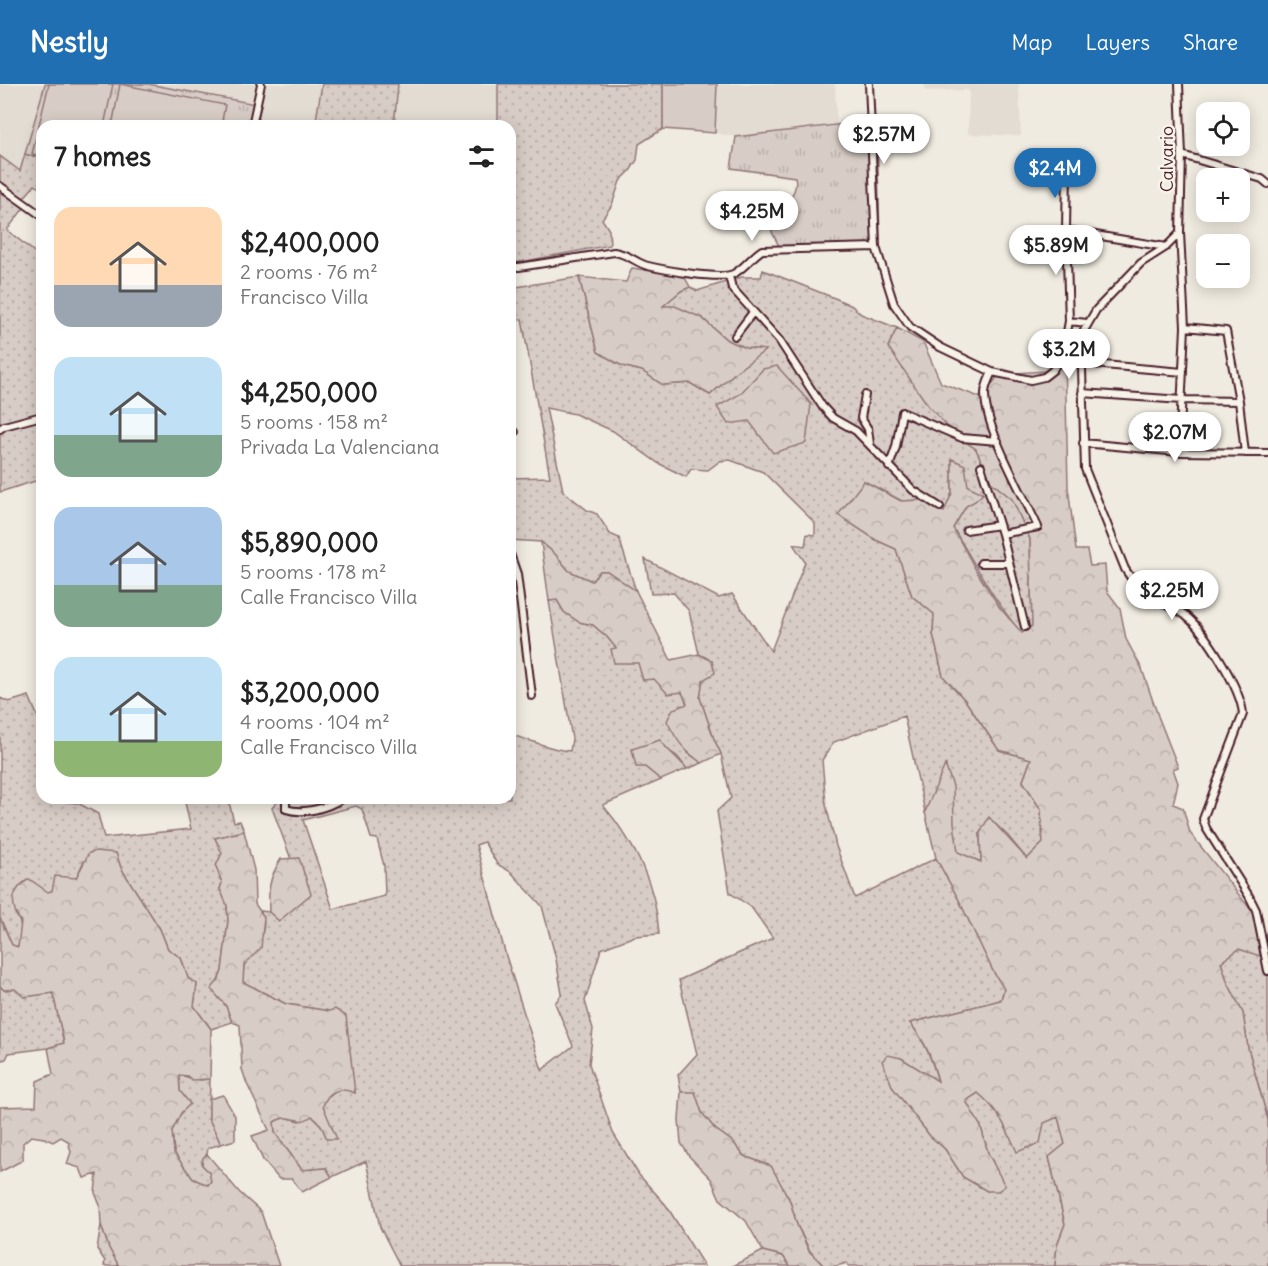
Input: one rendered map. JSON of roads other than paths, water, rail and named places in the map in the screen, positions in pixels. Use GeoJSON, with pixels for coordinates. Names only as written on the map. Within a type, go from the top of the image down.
{"type":"FeatureCollection","features":[{"type":"Feature","properties":{"kind":"street"},"geometry":{"type":"LineString","coordinates":[[253,120],[261,84]]}},
{"type":"Feature","properties":{"kind":"street"},"geometry":{"type":"LineString","coordinates":[[869,84],[876,247],[894,304],[910,327],[940,347],[992,372],[1031,380],[1044,377],[1053,370],[1064,349],[1069,321],[1066,230],[1068,168]]}},
{"type":"Feature","properties":{"kind":"street","name":"Calvario"},"geometry":{"type":"LineString","coordinates":[[1179,84],[1182,155],[1180,233],[1185,327],[1179,452]]}},
{"type":"Feature","properties":{"kind":"street"},"geometry":{"type":"LineString","coordinates":[[1182,155],[1262,179],[1268,184]]}},
{"type":"Feature","properties":{"kind":"street"},"geometry":{"type":"LineString","coordinates":[[0,186],[36,212]]}},
{"type":"Feature","properties":{"kind":"street"},"geometry":{"type":"LineString","coordinates":[[1066,230],[1166,247]]}},
{"type":"Feature","properties":{"kind":"street"},"geometry":{"type":"LineString","coordinates":[[1180,233],[1166,247],[1141,263],[1096,310],[1081,336],[1085,469],[1125,569],[1134,583],[1145,594],[1185,615],[1200,631],[1236,688],[1242,704],[1243,714],[1203,819],[1206,828],[1250,896],[1256,910],[1268,971]]}},
{"type":"Feature","properties":{"kind":"street"},"geometry":{"type":"LineString","coordinates":[[516,267],[614,252],[625,254],[646,266],[690,274],[729,276],[741,270],[747,261],[762,250],[876,247]]}},
{"type":"Feature","properties":{"kind":"street"},"geometry":{"type":"LineString","coordinates":[[729,276],[732,288],[778,339],[822,406],[833,418],[856,431],[913,490],[940,507]]}},
{"type":"Feature","properties":{"kind":"street"},"geometry":{"type":"LineString","coordinates":[[735,336],[753,312]]}},
{"type":"Feature","properties":{"kind":"street"},"geometry":{"type":"LineString","coordinates":[[1069,321],[1087,323]]}},
{"type":"Feature","properties":{"kind":"street"},"geometry":{"type":"LineString","coordinates":[[1185,327],[1226,331],[1239,401],[1245,453]]}},
{"type":"Feature","properties":{"kind":"street"},"geometry":{"type":"LineString","coordinates":[[1081,363],[1183,372]]}},
{"type":"Feature","properties":{"kind":"street"},"geometry":{"type":"LineString","coordinates":[[992,372],[985,394],[989,413],[998,441],[1038,528],[1002,534]]}},
{"type":"Feature","properties":{"kind":"street"},"geometry":{"type":"LineString","coordinates":[[1082,393],[1239,401]]}},
{"type":"Feature","properties":{"kind":"street"},"geometry":{"type":"LineString","coordinates":[[865,395],[861,418],[868,429],[870,445]]}},
{"type":"Feature","properties":{"kind":"street"},"geometry":{"type":"LineString","coordinates":[[889,467],[896,447],[902,412],[962,438],[998,441]]}},
{"type":"Feature","properties":{"kind":"street"},"geometry":{"type":"LineString","coordinates":[[0,429],[36,418]]}},
{"type":"Feature","properties":{"kind":"street"},"geometry":{"type":"LineString","coordinates":[[1083,443],[1179,452],[1268,453]]}},
{"type":"Feature","properties":{"kind":"street"},"geometry":{"type":"LineString","coordinates":[[981,466],[1002,534],[1024,627]]}},
{"type":"Feature","properties":{"kind":"street"},"geometry":{"type":"LineString","coordinates":[[966,530],[999,525]]}},
{"type":"Feature","properties":{"kind":"street"},"geometry":{"type":"LineString","coordinates":[[981,563],[1009,563]]}},
{"type":"Feature","properties":{"kind":"street"},"geometry":{"type":"LineString","coordinates":[[516,571],[532,696]]}},
{"type":"Feature","properties":{"kind":"street"},"geometry":{"type":"LineString","coordinates":[[286,804],[286,809],[305,812],[331,804]]}}]}
